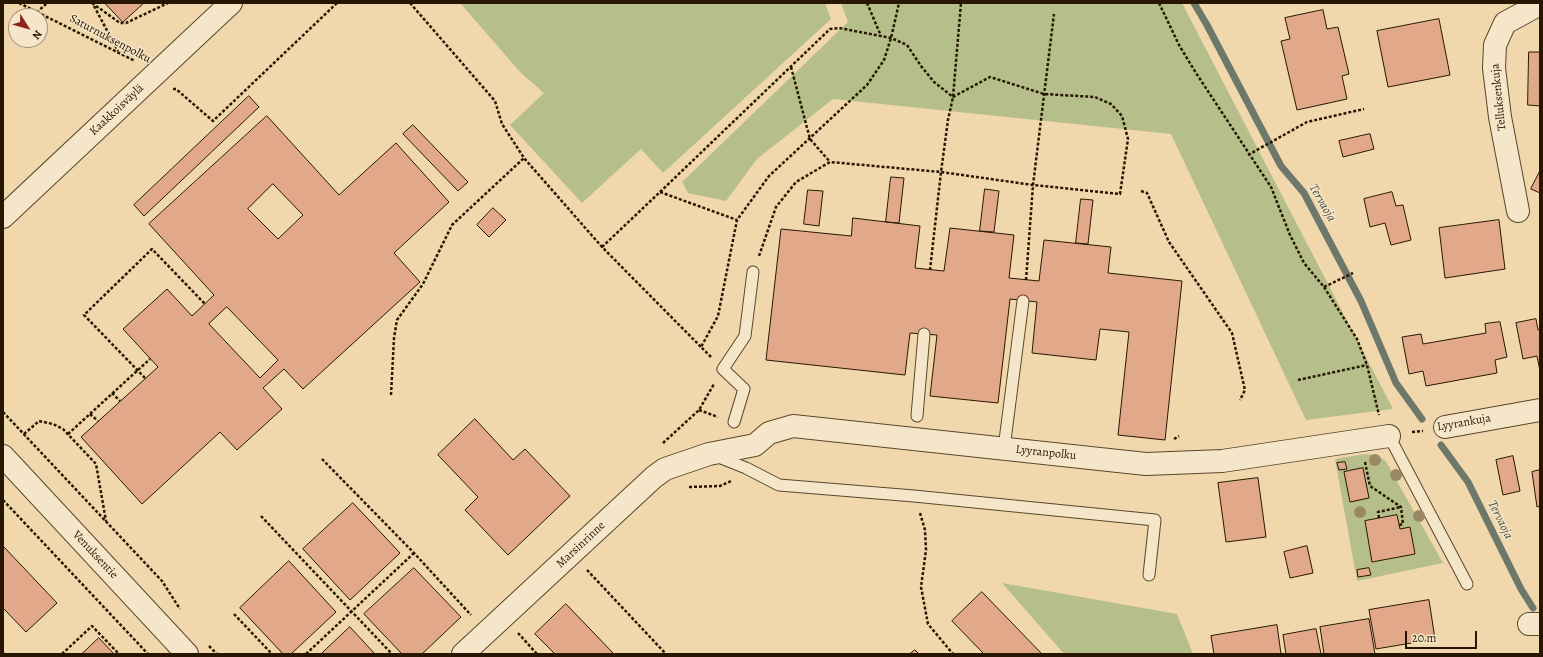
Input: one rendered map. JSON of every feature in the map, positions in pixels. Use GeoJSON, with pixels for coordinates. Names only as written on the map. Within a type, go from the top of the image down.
{"type":"FeatureCollection","features":[{"type":"Feature","properties":{"kind":"street","name":"Kaakkoisväylä"},"geometry":{"type":"LineString","coordinates":[[3,217],[160,82],[231,3]]}},
{"type":"Feature","properties":{"kind":"street","name":"Telluksenkuja"},"geometry":{"type":"LineString","coordinates":[[1518,211],[1500,117],[1494,68],[1495,45],[1505,23],[1540,4]]}},
{"type":"Feature","properties":{"kind":"street","name":"Lyyrankuja"},"geometry":{"type":"LineString","coordinates":[[1445,427],[1540,410]]}},
{"type":"Feature","properties":{"kind":"street","name":"Lyyranpolku"},"geometry":{"type":"LineString","coordinates":[[709,454],[755,445],[769,433],[793,426],[1146,464],[1222,460],[1389,436]]}},
{"type":"Feature","properties":{"kind":"street","name":"Marsinrinne"},"geometry":{"type":"LineString","coordinates":[[463,654],[654,477],[665,469],[709,454]]}},
{"type":"Feature","properties":{"kind":"street","name":"Venuksentie"},"geometry":{"type":"LineString","coordinates":[[3,456],[187,654]]}},
{"type":"Feature","properties":{"kind":"lane"},"geometry":{"type":"LineString","coordinates":[[734,422],[744,389],[723,369],[745,336],[753,272]]}},
{"type":"Feature","properties":{"kind":"lane"},"geometry":{"type":"LineString","coordinates":[[1004,448],[1023,301]]}},
{"type":"Feature","properties":{"kind":"lane"},"geometry":{"type":"LineString","coordinates":[[917,416],[924,334]]}},
{"type":"Feature","properties":{"kind":"lane"},"geometry":{"type":"LineString","coordinates":[[1389,436],[1467,584]]}},
{"type":"Feature","properties":{"kind":"lane"},"geometry":{"type":"LineString","coordinates":[[709,454],[746,468],[779,485],[914,496],[1155,520],[1149,575]]}},
{"type":"Feature","properties":{"kind":"path","name":"Saturnuksenpolku"},"geometry":{"type":"LineString","coordinates":[[19,3],[30,8]]}},
{"type":"Feature","properties":{"kind":"path"},"geometry":{"type":"LineString","coordinates":[[92,3],[120,23],[126,23],[168,3]]}},
{"type":"Feature","properties":{"kind":"path"},"geometry":{"type":"LineString","coordinates":[[92,3],[98,10],[118,52]]}},
{"type":"Feature","properties":{"kind":"path","name":"Saturnuksenpolku"},"geometry":{"type":"LineString","coordinates":[[48,17],[144,65],[160,82],[176,89],[213,121],[337,3]]}},
{"type":"Feature","properties":{"kind":"path"},"geometry":{"type":"LineString","coordinates":[[410,3],[495,101],[502,124],[524,158],[602,247],[723,369],[699,410]]}},
{"type":"Feature","properties":{"kind":"path"},"geometry":{"type":"LineString","coordinates":[[867,3],[881,36]]}},
{"type":"Feature","properties":{"kind":"path"},"geometry":{"type":"LineString","coordinates":[[701,347],[718,316],[737,220],[769,176],[867,85],[884,60],[899,3]]}},
{"type":"Feature","properties":{"kind":"path"},"geometry":{"type":"LineString","coordinates":[[930,270],[941,172],[948,120],[953,97],[961,3]]}},
{"type":"Feature","properties":{"kind":"path"},"geometry":{"type":"LineString","coordinates":[[1159,3],[1182,50],[1248,155],[1271,187],[1290,235],[1304,262],[1324,287],[1358,339],[1367,365],[1380,418],[1389,436]]}},
{"type":"Feature","properties":{"kind":"path"},"geometry":{"type":"LineString","coordinates":[[1026,280],[1033,185],[1054,14]]}},
{"type":"Feature","properties":{"kind":"path"},"geometry":{"type":"LineString","coordinates":[[602,247],[830,29],[839,28],[891,38],[907,45],[934,82],[953,97]]}},
{"type":"Feature","properties":{"kind":"path"},"geometry":{"type":"LineString","coordinates":[[791,67],[810,139],[830,162]]}},
{"type":"Feature","properties":{"kind":"path"},"geometry":{"type":"LineString","coordinates":[[753,272],[776,206],[796,182],[830,162],[941,172],[1033,185],[1120,194],[1128,139],[1122,116],[1110,104],[1095,97],[1044,94],[990,77],[953,97]]}},
{"type":"Feature","properties":{"kind":"path"},"geometry":{"type":"LineString","coordinates":[[1248,155],[1307,122],[1364,109]]}},
{"type":"Feature","properties":{"kind":"path"},"geometry":{"type":"LineString","coordinates":[[391,395],[394,338],[397,320],[423,284],[452,225],[524,158]]}},
{"type":"Feature","properties":{"kind":"path"},"geometry":{"type":"LineString","coordinates":[[1141,191],[1147,193],[1169,242],[1232,332],[1244,390],[1240,400]]}},
{"type":"Feature","properties":{"kind":"path"},"geometry":{"type":"LineString","coordinates":[[660,192],[737,220]]}},
{"type":"Feature","properties":{"kind":"path"},"geometry":{"type":"LineString","coordinates":[[145,378],[84,315],[152,249],[205,304]]}},
{"type":"Feature","properties":{"kind":"path"},"geometry":{"type":"LineString","coordinates":[[1324,287],[1353,273]]}},
{"type":"Feature","properties":{"kind":"path"},"geometry":{"type":"LineString","coordinates":[[68,434],[150,359]]}},
{"type":"Feature","properties":{"kind":"path"},"geometry":{"type":"LineString","coordinates":[[1298,380],[1367,365]]}},
{"type":"Feature","properties":{"kind":"path"},"geometry":{"type":"LineString","coordinates":[[112,393],[120,402]]}},
{"type":"Feature","properties":{"kind":"path"},"geometry":{"type":"LineString","coordinates":[[3,412],[162,581],[182,614]]}},
{"type":"Feature","properties":{"kind":"path"},"geometry":{"type":"LineString","coordinates":[[90,414],[98,422]]}},
{"type":"Feature","properties":{"kind":"path"},"geometry":{"type":"LineString","coordinates":[[24,434],[39,421],[63,428],[96,464],[106,521]]}},
{"type":"Feature","properties":{"kind":"path","name":"Lyyrankuja"},"geometry":{"type":"LineString","coordinates":[[1389,436],[1445,427]]}},
{"type":"Feature","properties":{"kind":"path"},"geometry":{"type":"LineString","coordinates":[[1359,441],[1370,486],[1401,507],[1403,524],[1399,525]]}},
{"type":"Feature","properties":{"kind":"path"},"geometry":{"type":"LineString","coordinates":[[322,460],[414,553],[474,618]]}},
{"type":"Feature","properties":{"kind":"path"},"geometry":{"type":"LineString","coordinates":[[914,496],[925,530],[926,550],[920,587],[928,624],[953,654]]}},
{"type":"Feature","properties":{"kind":"path"},"geometry":{"type":"LineString","coordinates":[[3,500],[148,654]]}},
{"type":"Feature","properties":{"kind":"path"},"geometry":{"type":"LineString","coordinates":[[1379,518],[1378,512],[1401,507]]}},
{"type":"Feature","properties":{"kind":"path"},"geometry":{"type":"LineString","coordinates":[[261,516],[392,654]]}},
{"type":"Feature","properties":{"kind":"path"},"geometry":{"type":"LineString","coordinates":[[306,654],[414,553]]}},
{"type":"Feature","properties":{"kind":"path"},"geometry":{"type":"LineString","coordinates":[[586,569],[666,654]]}},
{"type":"Feature","properties":{"kind":"path"},"geometry":{"type":"LineString","coordinates":[[234,614],[272,654]]}},
{"type":"Feature","properties":{"kind":"path"},"geometry":{"type":"LineString","coordinates":[[62,654],[92,626],[119,654]]}},
{"type":"Feature","properties":{"kind":"path"},"geometry":{"type":"LineString","coordinates":[[516,632],[537,654]]}},
{"type":"Feature","properties":{"kind":"path"},"geometry":{"type":"LineString","coordinates":[[206,643],[217,654]]}},
{"type":"Feature","properties":{"kind":"green space"},"geometry":{"type":"Polygon","coordinates":[[[460,3],[825,3],[831,19],[663,173],[641,149],[582,203],[510,125],[544,93],[521,73],[460,3]]]}},
{"type":"Feature","properties":{"kind":"green space"},"geometry":{"type":"Polygon","coordinates":[[[841,3],[1182,3],[1393,409],[1306,420],[1171,134],[833,99],[757,159],[726,201],[688,193],[682,182],[848,22],[841,3]]]}},
{"type":"Feature","properties":{"kind":"green space"},"geometry":{"type":"Polygon","coordinates":[[[1365,454],[1374,455],[1385,460],[1443,563],[1357,581],[1335,459],[1365,454]]]}},
{"type":"Feature","properties":{"kind":"green space"},"geometry":{"type":"Polygon","coordinates":[[[1002,583],[1177,614],[1193,654],[1064,654],[1002,583]]]}},
{"type":"Feature","properties":{"kind":"building"},"geometry":{"type":"Polygon","coordinates":[[[105,3],[144,3],[123,22],[105,3]]]}},
{"type":"Feature","properties":{"kind":"building"},"geometry":{"type":"Polygon","coordinates":[[[1323,10],[1327,29],[1338,27],[1349,74],[1342,76],[1347,99],[1297,110],[1281,41],[1290,39],[1285,18],[1323,10]]]}},
{"type":"Feature","properties":{"kind":"building"},"geometry":{"type":"Polygon","coordinates":[[[1439,19],[1450,75],[1388,87],[1377,31],[1439,19]]]}},
{"type":"Feature","properties":{"kind":"building"},"geometry":{"type":"Polygon","coordinates":[[[1529,52],[1540,52],[1540,106],[1528,105],[1529,52]]]}},
{"type":"Feature","properties":{"kind":"building"},"geometry":{"type":"Polygon","coordinates":[[[249,96],[259,107],[144,216],[134,205],[249,96]]]}},
{"type":"Feature","properties":{"kind":"building"},"geometry":{"type":"Polygon","coordinates":[[[267,116],[339,195],[396,143],[449,202],[394,253],[420,282],[303,389],[284,369],[263,388],[282,409],[237,450],[220,432],[142,504],[81,437],[158,367],[123,329],[167,289],[192,316],[214,295],[149,224],[267,116]],[[273,184],[248,209],[278,239],[303,215],[273,184]],[[227,307],[209,324],[260,378],[278,360],[227,307]]]}},
{"type":"Feature","properties":{"kind":"building"},"geometry":{"type":"Polygon","coordinates":[[[413,125],[468,182],[458,191],[403,134],[413,125]]]}},
{"type":"Feature","properties":{"kind":"building"},"geometry":{"type":"Polygon","coordinates":[[[1370,134],[1374,149],[1343,157],[1339,141],[1370,134]]]}},
{"type":"Feature","properties":{"kind":"building"},"geometry":{"type":"Polygon","coordinates":[[[1540,171],[1540,193],[1531,189],[1540,171]]]}},
{"type":"Feature","properties":{"kind":"building"},"geometry":{"type":"Polygon","coordinates":[[[891,177],[904,178],[899,223],[886,222],[891,177]]]}},
{"type":"Feature","properties":{"kind":"building"},"geometry":{"type":"Polygon","coordinates":[[[985,189],[999,191],[994,232],[980,231],[985,189]]]}},
{"type":"Feature","properties":{"kind":"building"},"geometry":{"type":"Polygon","coordinates":[[[808,190],[823,191],[819,226],[804,224],[808,190]]]}},
{"type":"Feature","properties":{"kind":"building"},"geometry":{"type":"Polygon","coordinates":[[[1392,192],[1396,206],[1403,205],[1411,240],[1391,245],[1385,223],[1370,227],[1364,199],[1392,192]]]}},
{"type":"Feature","properties":{"kind":"building"},"geometry":{"type":"Polygon","coordinates":[[[1081,199],[1093,200],[1088,244],[1076,243],[1081,199]]]}},
{"type":"Feature","properties":{"kind":"building"},"geometry":{"type":"Polygon","coordinates":[[[493,208],[506,220],[489,237],[477,225],[493,208]]]}},
{"type":"Feature","properties":{"kind":"building"},"geometry":{"type":"Polygon","coordinates":[[[853,218],[920,226],[915,268],[944,271],[950,228],[1014,235],[1009,278],[1039,281],[1044,240],[1111,247],[1108,273],[1182,281],[1165,440],[1118,435],[1129,332],[1100,329],[1096,360],[1032,353],[1037,302],[1010,299],[998,403],[930,396],[937,335],[910,333],[905,375],[766,360],[781,229],[851,236],[853,218]]]}},
{"type":"Feature","properties":{"kind":"building"},"geometry":{"type":"Polygon","coordinates":[[[1499,220],[1505,269],[1445,278],[1439,228],[1499,220]]]}},
{"type":"Feature","properties":{"kind":"building"},"geometry":{"type":"Polygon","coordinates":[[[1536,319],[1538,330],[1540,329],[1540,371],[1537,356],[1523,359],[1516,323],[1536,319]]]}},
{"type":"Feature","properties":{"kind":"building"},"geometry":{"type":"Polygon","coordinates":[[[1500,322],[1507,357],[1495,360],[1497,373],[1426,386],[1423,371],[1409,374],[1402,337],[1421,334],[1423,344],[1486,333],[1485,324],[1500,322]]]}},
{"type":"Feature","properties":{"kind":"building"},"geometry":{"type":"Polygon","coordinates":[[[475,419],[513,460],[525,449],[570,496],[508,555],[465,510],[478,497],[438,455],[475,419]]]}},
{"type":"Feature","properties":{"kind":"building"},"geometry":{"type":"Polygon","coordinates":[[[1513,456],[1520,491],[1503,495],[1496,460],[1513,456]]]}},
{"type":"Feature","properties":{"kind":"building"},"geometry":{"type":"Polygon","coordinates":[[[1345,462],[1347,469],[1339,470],[1337,463],[1345,462]]]}},
{"type":"Feature","properties":{"kind":"building"},"geometry":{"type":"Polygon","coordinates":[[[1363,468],[1369,498],[1350,502],[1344,472],[1363,468]]]}},
{"type":"Feature","properties":{"kind":"building"},"geometry":{"type":"Polygon","coordinates":[[[1540,470],[1540,506],[1537,507],[1532,472],[1540,470]]]}},
{"type":"Feature","properties":{"kind":"building"},"geometry":{"type":"Polygon","coordinates":[[[1258,478],[1266,537],[1226,542],[1218,483],[1258,478]]]}},
{"type":"Feature","properties":{"kind":"building"},"geometry":{"type":"Polygon","coordinates":[[[353,503],[400,553],[350,600],[303,549],[353,503]]]}},
{"type":"Feature","properties":{"kind":"building"},"geometry":{"type":"Polygon","coordinates":[[[1397,515],[1400,529],[1410,527],[1415,554],[1372,562],[1365,521],[1397,515]]]}},
{"type":"Feature","properties":{"kind":"building"},"geometry":{"type":"Polygon","coordinates":[[[3,546],[57,603],[26,632],[3,608],[3,546]]]}},
{"type":"Feature","properties":{"kind":"building"},"geometry":{"type":"Polygon","coordinates":[[[1307,546],[1313,573],[1290,578],[1284,552],[1307,546]]]}},
{"type":"Feature","properties":{"kind":"building"},"geometry":{"type":"Polygon","coordinates":[[[289,561],[336,612],[291,654],[283,654],[240,608],[289,561]]]}},
{"type":"Feature","properties":{"kind":"building"},"geometry":{"type":"Polygon","coordinates":[[[414,568],[461,617],[422,654],[402,654],[364,614],[414,568]]]}},
{"type":"Feature","properties":{"kind":"building"},"geometry":{"type":"Polygon","coordinates":[[[1369,568],[1371,575],[1358,577],[1357,570],[1369,568]]]}},
{"type":"Feature","properties":{"kind":"building"},"geometry":{"type":"Polygon","coordinates":[[[982,592],[1042,654],[984,654],[952,621],[982,592]]]}},
{"type":"Feature","properties":{"kind":"building"},"geometry":{"type":"Polygon","coordinates":[[[1429,600],[1435,639],[1376,649],[1369,610],[1429,600]]]}},
{"type":"Feature","properties":{"kind":"building"},"geometry":{"type":"Polygon","coordinates":[[[566,604],[614,654],[555,654],[535,634],[566,604]]]}},
{"type":"Feature","properties":{"kind":"building"},"geometry":{"type":"Polygon","coordinates":[[[1369,619],[1375,654],[1324,654],[1320,627],[1369,619]]]}},
{"type":"Feature","properties":{"kind":"building"},"geometry":{"type":"Polygon","coordinates":[[[1277,625],[1281,654],[1214,654],[1211,636],[1277,625]]]}},
{"type":"Feature","properties":{"kind":"building"},"geometry":{"type":"Polygon","coordinates":[[[350,627],[375,654],[321,654],[326,649],[350,627]]]}},
{"type":"Feature","properties":{"kind":"building"},"geometry":{"type":"Polygon","coordinates":[[[1316,629],[1321,654],[1286,654],[1283,635],[1316,629]]]}},
{"type":"Feature","properties":{"kind":"building"},"geometry":{"type":"Polygon","coordinates":[[[99,638],[114,654],[82,654],[99,638]]]}},
{"type":"Feature","properties":{"kind":"building"},"geometry":{"type":"Polygon","coordinates":[[[915,650],[919,654],[910,654],[915,650]]]}},
{"type":"Feature","properties":{"kind":"waterway","name":"Tervaoja"},"geometry":{"type":"LineString","coordinates":[[1194,3],[1281,166],[1304,193],[1361,301],[1396,383],[1422,419]]}},
{"type":"Feature","properties":{"kind":"waterway","name":"Tervaoja"},"geometry":{"type":"LineString","coordinates":[[1441,445],[1468,482],[1521,589],[1533,608]]}}]}
